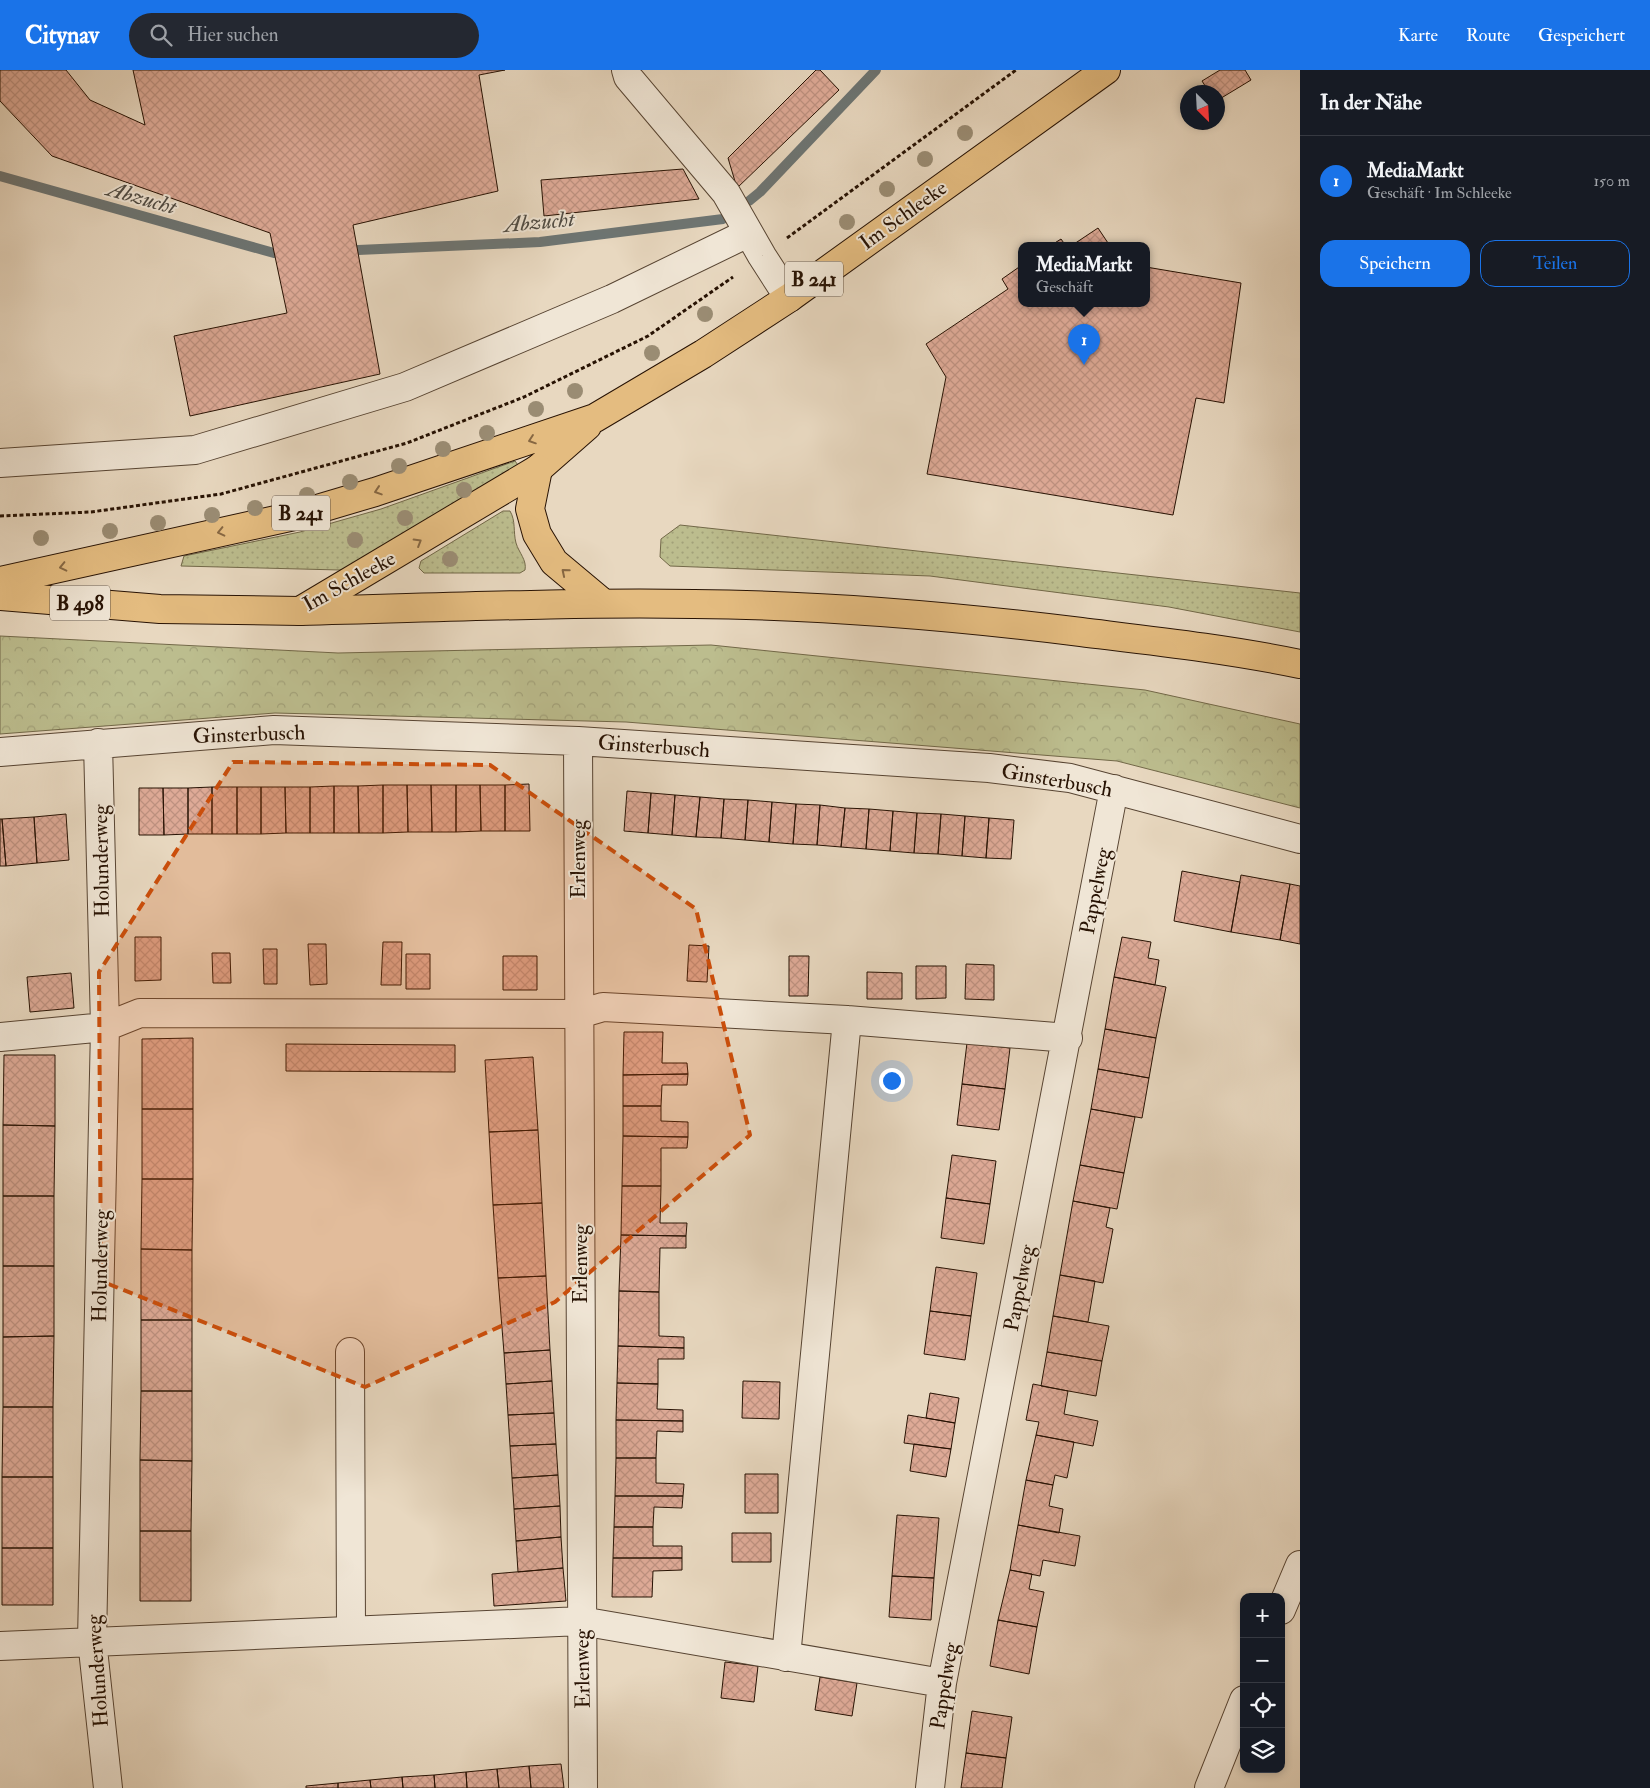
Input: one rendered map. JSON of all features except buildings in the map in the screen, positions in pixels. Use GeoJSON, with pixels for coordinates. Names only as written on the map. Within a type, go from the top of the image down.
{"type":"FeatureCollection","features":[{"type":"Feature","properties":{"kind":"main road","name":"Im Schleeke"},"geometry":{"type":"LineString","coordinates":[[0,596],[160,609],[300,611],[538,469],[595,418],[703,354],[789,298],[1106,70]]}},
{"type":"Feature","properties":{"kind":"main road","name":"Im Schleeke"},"geometry":{"type":"LineString","coordinates":[[0,581],[294,516],[375,492],[595,418]]}},
{"type":"Feature","properties":{"kind":"main road"},"geometry":{"type":"LineString","coordinates":[[538,469],[530,509],[536,534],[554,562],[603,603]]}},
{"type":"Feature","properties":{"kind":"main road"},"geometry":{"type":"LineString","coordinates":[[300,611],[603,603],[697,604],[933,616],[1235,650],[1300,664]]}},
{"type":"Feature","properties":{"kind":"street"},"geometry":{"type":"LineString","coordinates":[[626,70],[628,77],[726,193],[748,233],[789,298]]}},
{"type":"Feature","properties":{"kind":"street"},"geometry":{"type":"LineString","coordinates":[[0,463],[195,450],[405,387],[612,299],[748,233]]}},
{"type":"Feature","properties":{"kind":"street","name":"Ginsterbusch"},"geometry":{"type":"LineString","coordinates":[[0,752],[274,730],[578,741],[989,768],[1070,778],[1300,839]]}},
{"type":"Feature","properties":{"kind":"street","name":"Erlenweg"},"geometry":{"type":"LineString","coordinates":[[578,741],[583,1788]]}},
{"type":"Feature","properties":{"kind":"street","name":"Holunderweg"},"geometry":{"type":"LineString","coordinates":[[98,743],[105,1027],[92,1640],[108,1788]]}},
{"type":"Feature","properties":{"kind":"street","name":"Pappelweg"},"geometry":{"type":"LineString","coordinates":[[930,1788],[942,1683],[1068,1038],[1114,790]]}},
{"type":"Feature","properties":{"kind":"street"},"geometry":{"type":"LineString","coordinates":[[0,1037],[105,1027],[140,1013],[579,1014],[603,1008],[847,1020],[1068,1038]]}},
{"type":"Feature","properties":{"kind":"street"},"geometry":{"type":"LineString","coordinates":[[786,1657],[847,1020]]}},
{"type":"Feature","properties":{"kind":"street"},"geometry":{"type":"LineString","coordinates":[[350,1352],[351,1630]]}},
{"type":"Feature","properties":{"kind":"street"},"geometry":{"type":"LineString","coordinates":[[1285,1600],[1300,1564]]}},
{"type":"Feature","properties":{"kind":"street"},"geometry":{"type":"LineString","coordinates":[[0,1646],[92,1640],[581,1621],[942,1683]]}},
{"type":"Feature","properties":{"kind":"street"},"geometry":{"type":"LineString","coordinates":[[1208,1788],[1240,1710]]}},
{"type":"Feature","properties":{"kind":"highlighted area"},"geometry":{"type":"Polygon","coordinates":[[[233,762],[490,765],[696,909],[750,1135],[555,1302],[365,1387],[101,1281],[99,972],[233,762]]]}},
{"type":"Feature","properties":{"kind":"green space"},"geometry":{"type":"Polygon","coordinates":[[[515,461],[518,465],[516,469],[358,566],[340,570],[181,566],[184,556],[300,532],[381,509],[515,461]]]}},
{"type":"Feature","properties":{"kind":"green space"},"geometry":{"type":"Polygon","coordinates":[[[503,511],[510,511],[512,515],[516,543],[524,560],[525,570],[520,573],[424,573],[419,568],[421,561],[503,511]]]}},
{"type":"Feature","properties":{"kind":"green space"},"geometry":{"type":"Polygon","coordinates":[[[680,525],[1300,593],[1300,632],[1169,607],[930,576],[670,566],[660,557],[661,539],[680,525]]]}},
{"type":"Feature","properties":{"kind":"green space"},"geometry":{"type":"Polygon","coordinates":[[[0,636],[338,653],[711,645],[1145,690],[1300,724],[1300,808],[1117,761],[626,722],[275,713],[0,734],[0,636]]]}},
{"type":"Feature","properties":{"kind":"waterway","name":"Abzucht"},"geometry":{"type":"LineString","coordinates":[[749,201],[760,192],[876,70]]}},
{"type":"Feature","properties":{"kind":"waterway","name":"Abzucht"},"geometry":{"type":"LineString","coordinates":[[0,176],[274,253]]}},
{"type":"Feature","properties":{"kind":"waterway","name":"Abzucht"},"geometry":{"type":"LineString","coordinates":[[358,250],[540,242],[723,219]]}},
{"type":"Feature","properties":{"kind":"place","name":"MediaMarkt"},"geometry":{"type":"Point","coordinates":[1084,365]}}]}
